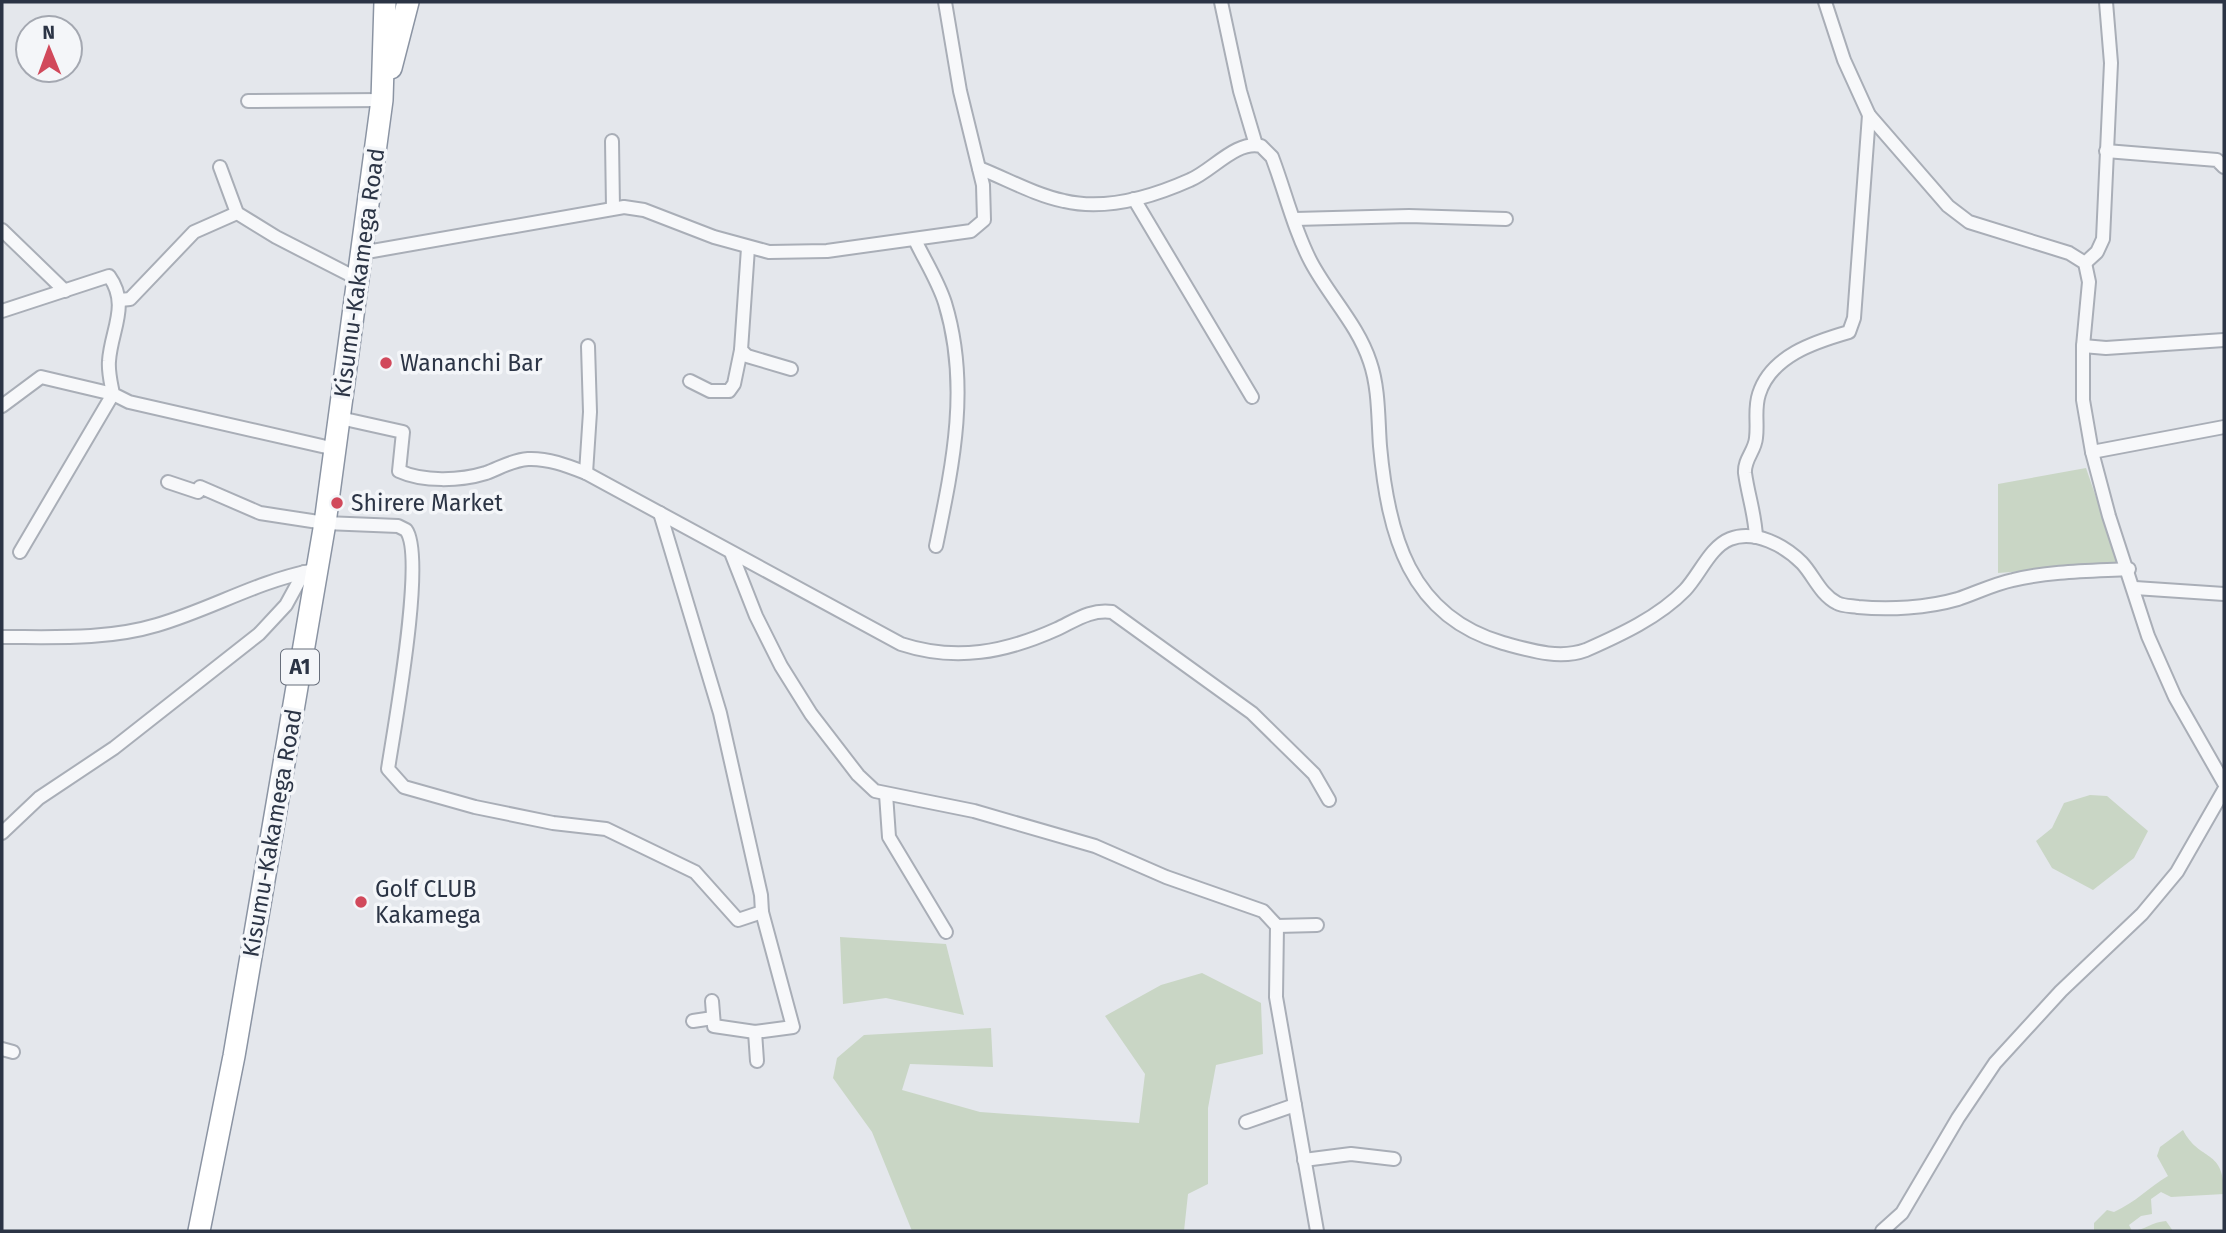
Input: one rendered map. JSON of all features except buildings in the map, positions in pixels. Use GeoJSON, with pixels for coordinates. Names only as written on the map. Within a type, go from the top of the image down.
{"type":"FeatureCollection","features":[{"type":"Feature","properties":{"kind":"highway","name":"Kisumu-Kakamega Road"},"geometry":{"type":"LineString","coordinates":[[383,100],[385,2]]}},
{"type":"Feature","properties":{"kind":"highway","name":"Kisumu-Kakamega Road"},"geometry":{"type":"LineString","coordinates":[[199,1231],[234,1056],[311,571],[325,523],[383,100],[408,2]]}},
{"type":"Feature","properties":{"kind":"street"},"geometry":{"type":"LineString","coordinates":[[361,253],[613,208],[644,210],[748,248],[769,252],[827,251],[971,232],[984,220],[985,200],[960,91],[945,2]]}},
{"type":"Feature","properties":{"kind":"street"},"geometry":{"type":"LineString","coordinates":[[1222,2],[1240,91],[1256,145],[1272,157],[1308,258],[1369,358],[1387,499],[1396,533],[1421,590],[1447,616],[1487,638],[1506,644],[1547,653],[1575,654],[1612,639],[1652,615],[1684,591],[1713,553],[1730,539],[1756,537],[1776,544],[1802,563],[1820,588],[1837,603],[1858,607],[1915,607],[1958,599],[2013,580],[2054,574],[2129,569]]}},
{"type":"Feature","properties":{"kind":"street"},"geometry":{"type":"LineString","coordinates":[[1825,2],[1844,60],[1869,115],[1948,206],[1969,222],[2069,253],[2085,263],[2089,282],[2083,346],[2083,400],[2092,452],[2109,516],[2129,569],[2148,636],[2175,697],[2224,783]]}},
{"type":"Feature","properties":{"kind":"street"},"geometry":{"type":"LineString","coordinates":[[2085,263],[2097,252],[2103,239],[2111,63],[2106,2]]}},
{"type":"Feature","properties":{"kind":"street"},"geometry":{"type":"LineString","coordinates":[[248,101],[383,100]]}},
{"type":"Feature","properties":{"kind":"street"},"geometry":{"type":"LineString","coordinates":[[1756,537],[1755,511],[1745,473],[1756,436],[1759,394],[1768,377],[1782,362],[1813,342],[1849,332],[1854,318],[1869,115]]}},
{"type":"Feature","properties":{"kind":"street"},"geometry":{"type":"LineString","coordinates":[[612,141],[613,208]]}},
{"type":"Feature","properties":{"kind":"street"},"geometry":{"type":"LineString","coordinates":[[979,168],[1062,201],[1080,204],[1133,200],[1191,180],[1241,147],[1256,145]]}},
{"type":"Feature","properties":{"kind":"street"},"geometry":{"type":"LineString","coordinates":[[2106,151],[2217,160],[2224,167]]}},
{"type":"Feature","properties":{"kind":"street"},"geometry":{"type":"LineString","coordinates":[[219,167],[237,213],[275,237],[358,279]]}},
{"type":"Feature","properties":{"kind":"street"},"geometry":{"type":"LineString","coordinates":[[1133,200],[1252,397]]}},
{"type":"Feature","properties":{"kind":"street"},"geometry":{"type":"LineString","coordinates":[[120,300],[130,299],[194,232],[237,213]]}},
{"type":"Feature","properties":{"kind":"street"},"geometry":{"type":"LineString","coordinates":[[1295,219],[1409,216],[1506,219]]}},
{"type":"Feature","properties":{"kind":"street"},"geometry":{"type":"LineString","coordinates":[[2,230],[65,290]]}},
{"type":"Feature","properties":{"kind":"street"},"geometry":{"type":"LineString","coordinates":[[915,240],[944,301],[955,342],[959,392],[957,429],[936,546]]}},
{"type":"Feature","properties":{"kind":"street"},"geometry":{"type":"LineString","coordinates":[[690,381],[710,391],[729,391],[734,384],[741,350],[748,248]]}},
{"type":"Feature","properties":{"kind":"street"},"geometry":{"type":"LineString","coordinates":[[2,311],[109,276],[120,300],[108,363],[113,394],[20,552]]}},
{"type":"Feature","properties":{"kind":"street"},"geometry":{"type":"LineString","coordinates":[[2083,346],[2105,348],[2224,340]]}},
{"type":"Feature","properties":{"kind":"street"},"geometry":{"type":"LineString","coordinates":[[586,473],[590,412],[588,346]]}},
{"type":"Feature","properties":{"kind":"street"},"geometry":{"type":"LineString","coordinates":[[741,350],[747,356],[791,369]]}},
{"type":"Feature","properties":{"kind":"street"},"geometry":{"type":"LineString","coordinates":[[2,406],[41,377],[113,394],[129,402],[335,449]]}},
{"type":"Feature","properties":{"kind":"street"},"geometry":{"type":"LineString","coordinates":[[340,418],[403,432],[400,471],[411,477],[476,476],[512,461],[531,459],[552,461],[586,473],[732,555],[901,644],[924,652],[981,654],[998,651],[1049,632],[1089,613],[1112,612],[1252,713],[1314,774],[1329,800]]}},
{"type":"Feature","properties":{"kind":"street"},"geometry":{"type":"LineString","coordinates":[[2092,452],[2224,427]]}},
{"type":"Feature","properties":{"kind":"street"},"geometry":{"type":"LineString","coordinates":[[168,482],[198,492],[200,487],[260,513],[325,523],[398,526],[406,530],[412,544],[410,603],[388,768],[404,787],[475,807],[553,823],[606,828],[695,872],[738,920],[762,912]]}},
{"type":"Feature","properties":{"kind":"street"},"geometry":{"type":"LineString","coordinates":[[660,513],[720,713],[762,912],[793,1027],[755,1032],[714,1027],[712,1001]]}},
{"type":"Feature","properties":{"kind":"street"},"geometry":{"type":"LineString","coordinates":[[732,555],[756,616],[805,704],[858,775],[875,791],[974,811],[1095,846],[1166,877],[1263,911],[1277,926],[1276,997],[1317,1231]]}},
{"type":"Feature","properties":{"kind":"street"},"geometry":{"type":"LineString","coordinates":[[2,637],[111,635],[156,626],[311,571]]}},
{"type":"Feature","properties":{"kind":"street"},"geometry":{"type":"LineString","coordinates":[[2,834],[39,798],[114,748],[260,634],[311,571]]}},
{"type":"Feature","properties":{"kind":"street"},"geometry":{"type":"LineString","coordinates":[[2135,588],[2224,594]]}},
{"type":"Feature","properties":{"kind":"street"},"geometry":{"type":"LineString","coordinates":[[1882,1231],[1902,1213],[1958,1118],[1995,1063],[2061,991],[2098,958],[2160,893],[2190,852],[2224,790]]}},
{"type":"Feature","properties":{"kind":"street"},"geometry":{"type":"LineString","coordinates":[[886,794],[889,837],[946,932]]}},
{"type":"Feature","properties":{"kind":"street"},"geometry":{"type":"LineString","coordinates":[[1277,926],[1317,925]]}},
{"type":"Feature","properties":{"kind":"street"},"geometry":{"type":"LineString","coordinates":[[693,1021],[713,1018]]}},
{"type":"Feature","properties":{"kind":"street"},"geometry":{"type":"LineString","coordinates":[[755,1032],[757,1061]]}},
{"type":"Feature","properties":{"kind":"street"},"geometry":{"type":"LineString","coordinates":[[1246,1122],[1295,1105]]}},
{"type":"Feature","properties":{"kind":"street"},"geometry":{"type":"LineString","coordinates":[[1304,1160],[1351,1154],[1394,1159]]}},
{"type":"Feature","properties":{"kind":"green space"},"geometry":{"type":"Polygon","coordinates":[[[2086,468],[2119,564],[1998,573],[1998,484],[2086,468]]]}},
{"type":"Feature","properties":{"kind":"green space"},"geometry":{"type":"Polygon","coordinates":[[[2090,795],[2107,796],[2148,831],[2134,858],[2093,890],[2052,868],[2036,841],[2052,828],[2064,803],[2090,795]]]}},
{"type":"Feature","properties":{"kind":"green space"},"geometry":{"type":"Polygon","coordinates":[[[840,937],[946,944],[964,1015],[886,998],[843,1004],[840,937]]]}},
{"type":"Feature","properties":{"kind":"green space"},"geometry":{"type":"Polygon","coordinates":[[[1202,973],[1261,1003],[1263,1054],[1216,1065],[1208,1108],[1208,1184],[1188,1194],[1184,1231],[912,1231],[872,1132],[833,1078],[837,1058],[864,1035],[991,1028],[993,1067],[910,1064],[902,1090],[980,1112],[1139,1123],[1145,1074],[1105,1016],[1161,985],[1202,973]]]}},
{"type":"Feature","properties":{"kind":"green space"},"geometry":{"type":"Polygon","coordinates":[[[2183,1130],[2197,1147],[2216,1162],[2223,1179],[2224,1194],[2171,1197],[2161,1192],[2151,1199],[2152,1214],[2141,1216],[2129,1225],[2132,1231],[2094,1231],[2094,1223],[2107,1210],[2114,1212],[2122,1208],[2168,1176],[2157,1156],[2160,1147],[2183,1130]]]}},
{"type":"Feature","properties":{"kind":"green space"},"geometry":{"type":"Polygon","coordinates":[[[2166,1221],[2173,1231],[2132,1231],[2166,1221]]]}},
{"type":"Feature","properties":{"kind":"place","name":"Wananchi Bar"},"geometry":{"type":"Point","coordinates":[386,363]}},
{"type":"Feature","properties":{"kind":"place","name":"Shirere Market"},"geometry":{"type":"Point","coordinates":[337,503]}},
{"type":"Feature","properties":{"kind":"place","name":"Golf CLUB Kakamega"},"geometry":{"type":"Point","coordinates":[361,902]}}]}
